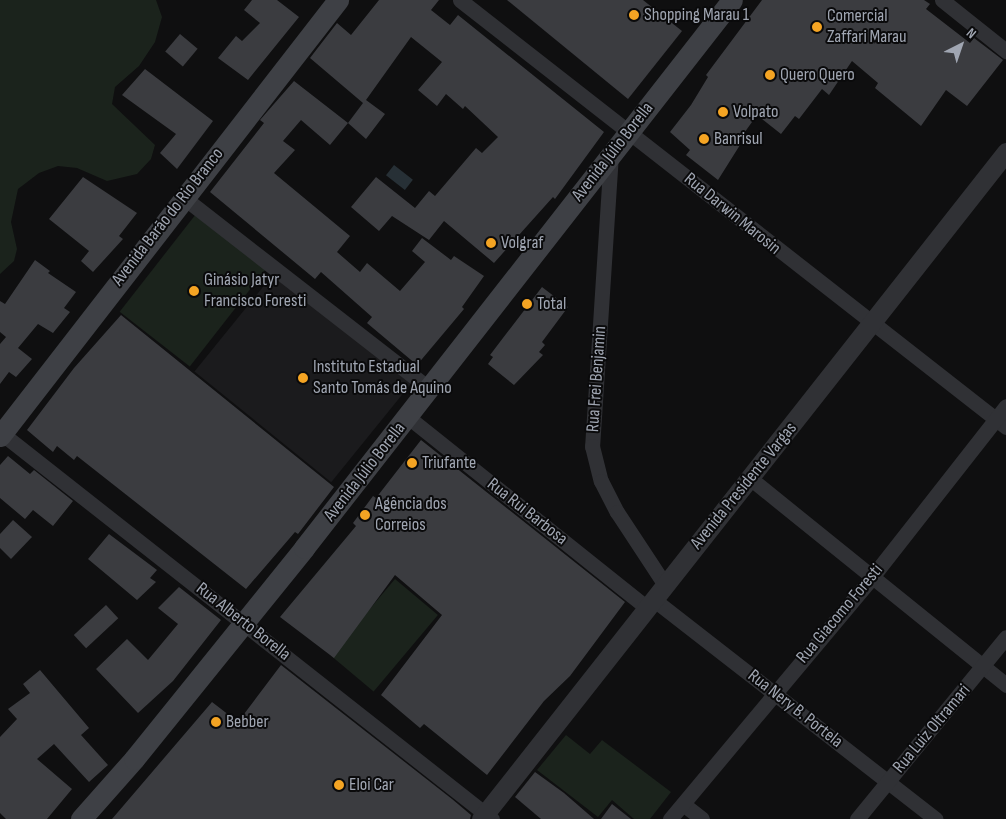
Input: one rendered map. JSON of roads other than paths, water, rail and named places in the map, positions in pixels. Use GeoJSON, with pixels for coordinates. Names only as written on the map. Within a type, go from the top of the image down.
{"type":"FeatureCollection","features":[{"type":"Feature","properties":{"kind":"main road","name":"Avenida Barão do Rio Branco"},"geometry":{"type":"LineString","coordinates":[[1,434],[183,197],[338,0]]}},
{"type":"Feature","properties":{"kind":"main road","name":"Avenida Júlio Borella"},"geometry":{"type":"LineString","coordinates":[[81,819],[245,623],[408,418],[732,0]]}},
{"type":"Feature","properties":{"kind":"street","name":"Rua Darwin Marosin"},"geometry":{"type":"LineString","coordinates":[[460,0],[871,325],[1001,423]]}},
{"type":"Feature","properties":{"kind":"street"},"geometry":{"type":"LineString","coordinates":[[942,0],[1006,51]]}},
{"type":"Feature","properties":{"kind":"street","name":"Avenida Presidente Vargas"},"geometry":{"type":"LineString","coordinates":[[486,817],[655,597],[751,479],[1006,152]]}},
{"type":"Feature","properties":{"kind":"street","name":"Rua Frei Benjamin"},"geometry":{"type":"LineString","coordinates":[[612,154],[592,446],[601,481],[655,597]]}},
{"type":"Feature","properties":{"kind":"street"},"geometry":{"type":"LineString","coordinates":[[183,197],[430,389]]}},
{"type":"Feature","properties":{"kind":"street","name":"Rua Giacomo Foresti"},"geometry":{"type":"LineString","coordinates":[[670,819],[773,693],[1001,423],[1006,406]]}},
{"type":"Feature","properties":{"kind":"street","name":"Rua Rui Barbosa"},"geometry":{"type":"LineString","coordinates":[[408,418],[655,597]]}},
{"type":"Feature","properties":{"kind":"street","name":"Rua Alberto Borella"},"geometry":{"type":"LineString","coordinates":[[1,434],[245,623],[486,817]]}},
{"type":"Feature","properties":{"kind":"street"},"geometry":{"type":"LineString","coordinates":[[751,479],[1006,685]]}},
{"type":"Feature","properties":{"kind":"street","name":"Rua Nery B. Portela"},"geometry":{"type":"LineString","coordinates":[[655,597],[773,693],[936,819]]}},
{"type":"Feature","properties":{"kind":"street","name":"Rua Luiz Oltramari"},"geometry":{"type":"LineString","coordinates":[[857,819],[984,668],[1006,637]]}},
{"type":"Feature","properties":{"kind":"street"},"geometry":{"type":"LineString","coordinates":[[682,804],[702,819]]}},
{"type":"Feature","properties":{"kind":"place","name":"Shopping Marau 1"},"geometry":{"type":"Point","coordinates":[634,15]}},
{"type":"Feature","properties":{"kind":"place","name":"Comercial Zaffari Marau"},"geometry":{"type":"Point","coordinates":[817,27]}},
{"type":"Feature","properties":{"kind":"place","name":"Quero Quero"},"geometry":{"type":"Point","coordinates":[770,75]}},
{"type":"Feature","properties":{"kind":"place","name":"Volpato"},"geometry":{"type":"Point","coordinates":[723,112]}},
{"type":"Feature","properties":{"kind":"place","name":"Banrisul"},"geometry":{"type":"Point","coordinates":[704,139]}},
{"type":"Feature","properties":{"kind":"place","name":"Volgraf"},"geometry":{"type":"Point","coordinates":[491,243]}},
{"type":"Feature","properties":{"kind":"place","name":"Ginásio Jatyr Francisco Foresti"},"geometry":{"type":"Point","coordinates":[194,291]}},
{"type":"Feature","properties":{"kind":"place","name":"Total"},"geometry":{"type":"Point","coordinates":[527,304]}},
{"type":"Feature","properties":{"kind":"place","name":"Instituto Estadual Santo Tomás de Aquino"},"geometry":{"type":"Point","coordinates":[303,378]}},
{"type":"Feature","properties":{"kind":"place","name":"Triufante"},"geometry":{"type":"Point","coordinates":[412,463]}},
{"type":"Feature","properties":{"kind":"place","name":"Agência dos Correios"},"geometry":{"type":"Point","coordinates":[365,515]}},
{"type":"Feature","properties":{"kind":"place","name":"Bebber"},"geometry":{"type":"Point","coordinates":[216,722]}},
{"type":"Feature","properties":{"kind":"place","name":"Eloi Car"},"geometry":{"type":"Point","coordinates":[339,785]}}]}
